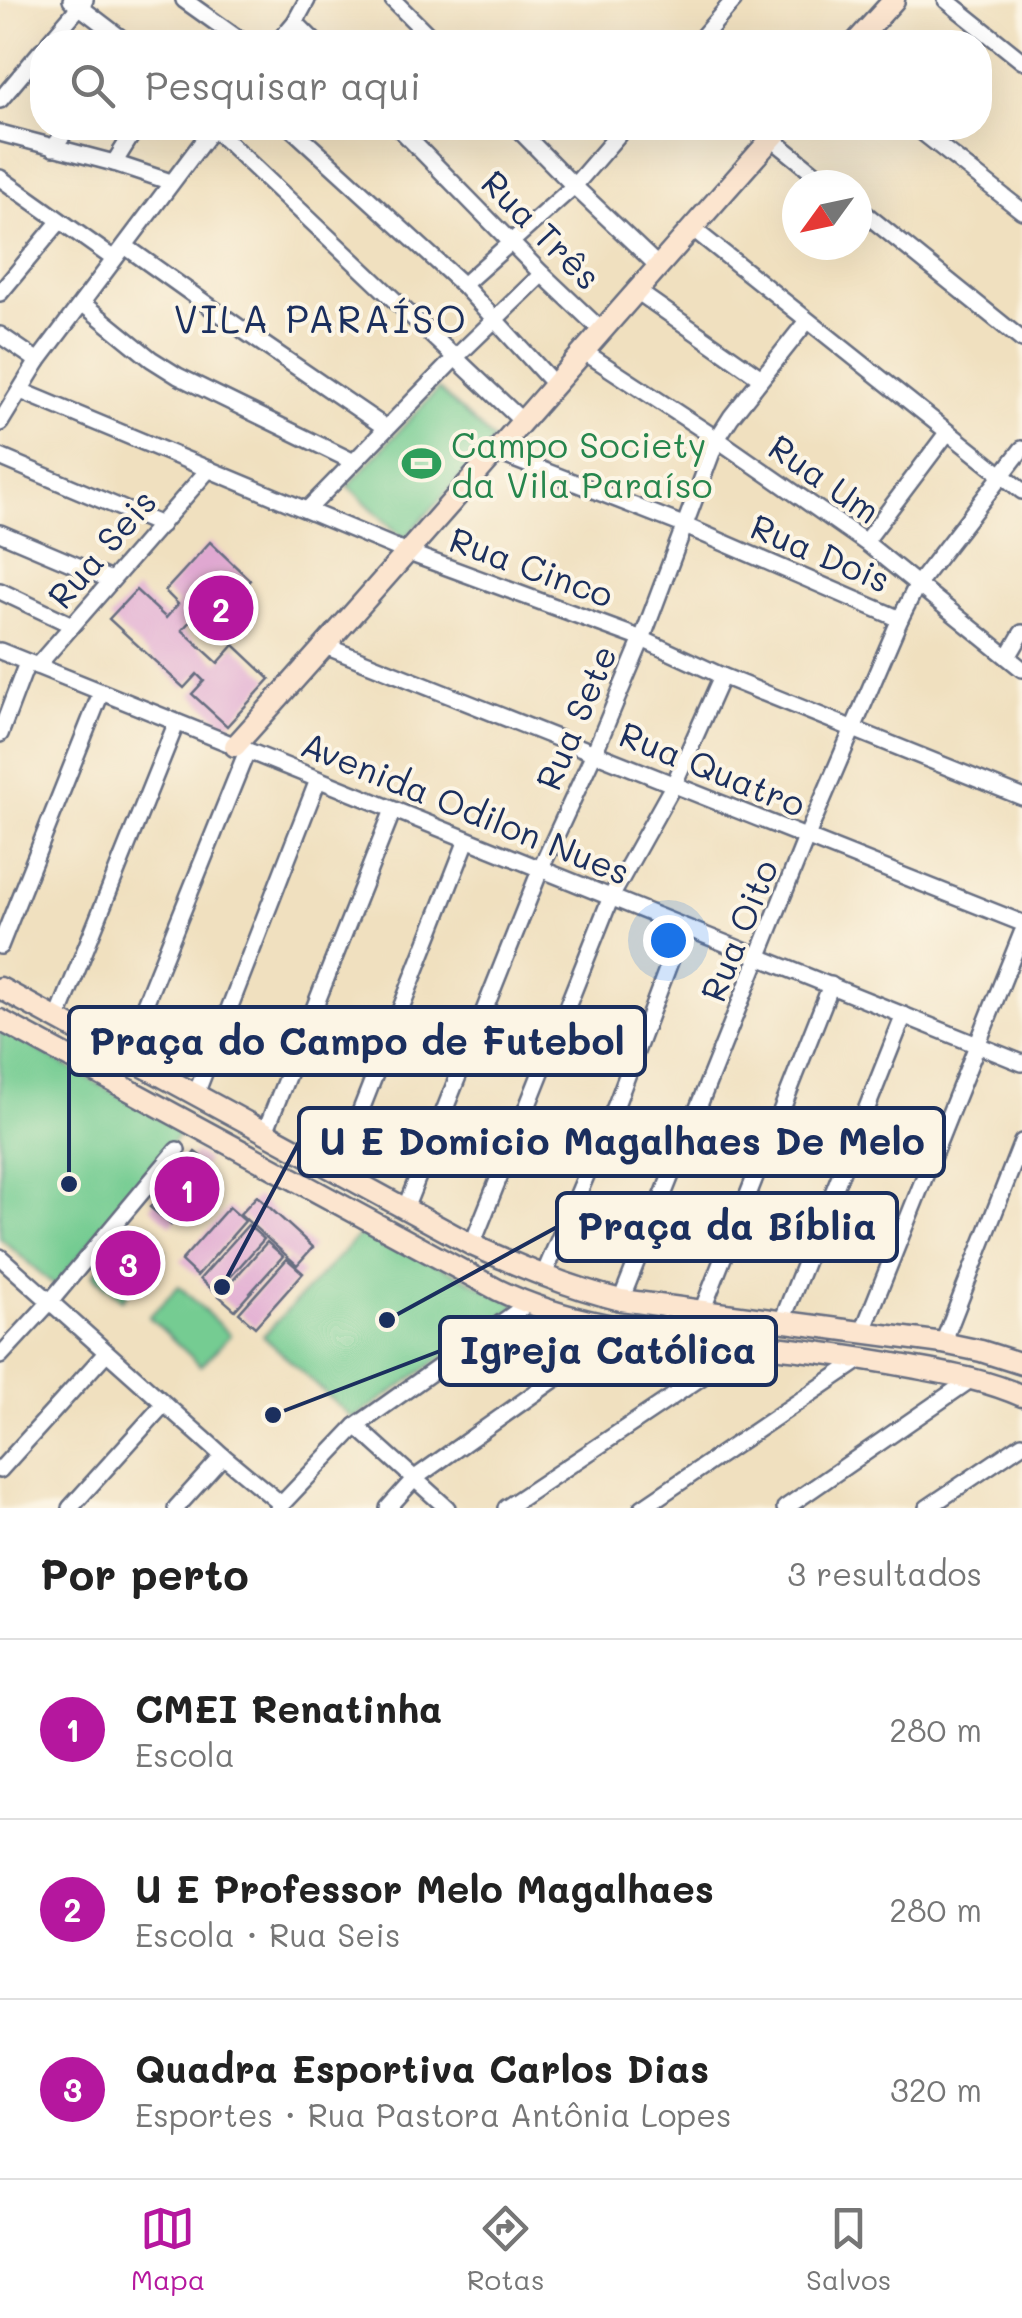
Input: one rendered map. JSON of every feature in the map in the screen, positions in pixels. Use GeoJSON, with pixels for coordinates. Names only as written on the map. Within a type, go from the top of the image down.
{"type":"FeatureCollection","features":[{"type":"Feature","properties":{"kind":"street"},"geometry":{"type":"LineString","coordinates":[[184,0],[226,30]]}},
{"type":"Feature","properties":{"kind":"street"},"geometry":{"type":"LineString","coordinates":[[288,30],[306,0]]}},
{"type":"Feature","properties":{"kind":"street"},"geometry":{"type":"LineString","coordinates":[[394,0],[423,30]]}},
{"type":"Feature","properties":{"kind":"street"},"geometry":{"type":"LineString","coordinates":[[708,30],[734,0]]}},
{"type":"Feature","properties":{"kind":"street"},"geometry":{"type":"LineString","coordinates":[[867,30],[894,0]]}},
{"type":"Feature","properties":{"kind":"street"},"geometry":{"type":"LineString","coordinates":[[946,0],[983,30]]}},
{"type":"Feature","properties":{"kind":"street"},"geometry":{"type":"LineString","coordinates":[[58,30],[78,2],[112,30]]}},
{"type":"Feature","properties":{"kind":"street"},"geometry":{"type":"LineString","coordinates":[[295,22],[303,30]]}},
{"type":"Feature","properties":{"kind":"street"},"geometry":{"type":"LineString","coordinates":[[992,37],[1022,61]]}},
{"type":"Feature","properties":{"kind":"street"},"geometry":{"type":"LineString","coordinates":[[0,100],[30,64]]}},
{"type":"Feature","properties":{"kind":"street"},"geometry":{"type":"LineString","coordinates":[[0,133],[171,182]]}},
{"type":"Feature","properties":{"kind":"street"},"geometry":{"type":"LineString","coordinates":[[53,148],[59,140]]}},
{"type":"Feature","properties":{"kind":"street"},"geometry":{"type":"LineString","coordinates":[[114,163],[128,140]]}},
{"type":"Feature","properties":{"kind":"street"},"geometry":{"type":"LineString","coordinates":[[0,423],[38,361],[204,140]]}},
{"type":"Feature","properties":{"kind":"street"},"geometry":{"type":"LineString","coordinates":[[226,140],[522,421]]}},
{"type":"Feature","properties":{"kind":"street"},"geometry":{"type":"LineString","coordinates":[[304,140],[463,285],[553,383]]}},
{"type":"Feature","properties":{"kind":"street","name":"Rua Três"},"geometry":{"type":"LineString","coordinates":[[411,140],[601,330]]}},
{"type":"Feature","properties":{"kind":"street"},"geometry":{"type":"LineString","coordinates":[[529,140],[658,266]]}},
{"type":"Feature","properties":{"kind":"street"},"geometry":{"type":"LineString","coordinates":[[463,285],[574,186],[614,140]]}},
{"type":"Feature","properties":{"kind":"street"},"geometry":{"type":"LineString","coordinates":[[124,1056],[241,748],[553,383],[770,140]]}},
{"type":"Feature","properties":{"kind":"street"},"geometry":{"type":"LineString","coordinates":[[783,140],[814,170]]}},
{"type":"Feature","properties":{"kind":"street"},"geometry":{"type":"LineString","coordinates":[[932,140],[1022,211]]}},
{"type":"Feature","properties":{"kind":"street"},"geometry":{"type":"LineString","coordinates":[[0,178],[114,259]]}},
{"type":"Feature","properties":{"kind":"street"},"geometry":{"type":"LineString","coordinates":[[872,219],[1022,340]]}},
{"type":"Feature","properties":{"kind":"street"},"geometry":{"type":"LineString","coordinates":[[0,292],[59,222]]}},
{"type":"Feature","properties":{"kind":"street"},"geometry":{"type":"LineString","coordinates":[[692,228],[1022,492]]}},
{"type":"Feature","properties":{"kind":"street"},"geometry":{"type":"LineString","coordinates":[[125,246],[386,428]]}},
{"type":"Feature","properties":{"kind":"street"},"geometry":{"type":"LineString","coordinates":[[308,509],[542,274]]}},
{"type":"Feature","properties":{"kind":"street"},"geometry":{"type":"LineString","coordinates":[[637,291],[761,378]]}},
{"type":"Feature","properties":{"kind":"street"},"geometry":{"type":"LineString","coordinates":[[82,304],[122,338],[178,376],[352,461]]}},
{"type":"Feature","properties":{"kind":"street","name":"Rua Sete"},"geometry":{"type":"LineString","coordinates":[[405,1210],[540,868],[642,639],[716,439],[807,321]]}},
{"type":"Feature","properties":{"kind":"street"},"geometry":{"type":"LineString","coordinates":[[0,335],[38,361]]}},
{"type":"Feature","properties":{"kind":"street","name":"Rua Um"},"geometry":{"type":"LineString","coordinates":[[583,351],[865,542],[1022,669]]}},
{"type":"Feature","properties":{"kind":"street","name":"Rua Cinco"},"geometry":{"type":"LineString","coordinates":[[21,390],[409,553],[642,639],[722,676],[1022,797]]}},
{"type":"Feature","properties":{"kind":"street"},"geometry":{"type":"LineString","coordinates":[[865,542],[948,433]]}},
{"type":"Feature","properties":{"kind":"street"},"geometry":{"type":"LineString","coordinates":[[917,585],[1022,450]]}},
{"type":"Feature","properties":{"kind":"street","name":"Rua Dois"},"geometry":{"type":"LineString","coordinates":[[496,452],[683,525],[900,619]]}},
{"type":"Feature","properties":{"kind":"street"},"geometry":{"type":"LineString","coordinates":[[0,457],[160,525]]}},
{"type":"Feature","properties":{"kind":"street","name":"Rua Seis"},"geometry":{"type":"LineString","coordinates":[[0,734],[32,665],[210,470]]}},
{"type":"Feature","properties":{"kind":"street"},"geometry":{"type":"LineString","coordinates":[[3,540],[112,580]]}},
{"type":"Feature","properties":{"kind":"street","name":"Rua Oito"},"geometry":{"type":"LineString","coordinates":[[621,1300],[806,838],[917,585]]}},
{"type":"Feature","properties":{"kind":"street"},"geometry":{"type":"LineString","coordinates":[[0,591],[72,625]]}},
{"type":"Feature","properties":{"kind":"street"},"geometry":{"type":"LineString","coordinates":[[1008,657],[1022,633]]}},
{"type":"Feature","properties":{"kind":"street","name":"Rua Quatro"},"geometry":{"type":"LineString","coordinates":[[325,646],[1022,923]]}},
{"type":"Feature","properties":{"kind":"street","name":"Avenida Odilon Nues"},"geometry":{"type":"LineString","coordinates":[[0,651],[1022,1062]]}},
{"type":"Feature","properties":{"kind":"street"},"geometry":{"type":"LineString","coordinates":[[472,1245],[611,897],[674,784],[722,676]]}},
{"type":"Feature","properties":{"kind":"street"},"geometry":{"type":"LineString","coordinates":[[0,946],[102,693]]}},
{"type":"Feature","properties":{"kind":"street"},"geometry":{"type":"LineString","coordinates":[[58,1020],[176,724]]}},
{"type":"Feature","properties":{"kind":"street"},"geometry":{"type":"LineString","coordinates":[[196,1094],[318,780]]}},
{"type":"Feature","properties":{"kind":"street"},"geometry":{"type":"LineString","coordinates":[[264,1132],[393,810]]}},
{"type":"Feature","properties":{"kind":"street"},"geometry":{"type":"LineString","coordinates":[[336,1171],[466,840]]}},
{"type":"Feature","properties":{"kind":"street"},"geometry":{"type":"LineString","coordinates":[[543,1277],[616,1105],[684,927]]}},
{"type":"Feature","properties":{"kind":"street"},"geometry":{"type":"LineString","coordinates":[[863,1331],[1022,933]]}},
{"type":"Feature","properties":{"kind":"street"},"geometry":{"type":"LineString","coordinates":[[702,1311],[831,985]]}},
{"type":"Feature","properties":{"kind":"street"},"geometry":{"type":"LineString","coordinates":[[0,988],[405,1210],[543,1277],[621,1300],[944,1343],[1021,1360]]}},
{"type":"Feature","properties":{"kind":"street"},"geometry":{"type":"LineString","coordinates":[[782,1321],[904,1016]]}},
{"type":"Feature","properties":{"kind":"street"},"geometry":{"type":"LineString","coordinates":[[2,1022],[529,1304],[624,1330],[864,1358],[973,1378],[1022,1396]]}},
{"type":"Feature","properties":{"kind":"street"},"geometry":{"type":"LineString","coordinates":[[217,1136],[229,1113]]}},
{"type":"Feature","properties":{"kind":"street"},"geometry":{"type":"LineString","coordinates":[[944,1343],[1022,1142]]}},
{"type":"Feature","properties":{"kind":"street"},"geometry":{"type":"LineString","coordinates":[[0,1356],[177,1150]]}},
{"type":"Feature","properties":{"kind":"street"},"geometry":{"type":"LineString","coordinates":[[0,1257],[279,1506],[356,1426],[529,1304]]}},
{"type":"Feature","properties":{"kind":"street"},"geometry":{"type":"LineString","coordinates":[[819,1352],[822,1326]]}},
{"type":"Feature","properties":{"kind":"street"},"geometry":{"type":"LineString","coordinates":[[388,1508],[415,1478],[624,1330]]}},
{"type":"Feature","properties":{"kind":"street"},"geometry":{"type":"LineString","coordinates":[[506,1508],[750,1344]]}},
{"type":"Feature","properties":{"kind":"street"},"geometry":{"type":"LineString","coordinates":[[0,1470],[106,1353]]}},
{"type":"Feature","properties":{"kind":"street"},"geometry":{"type":"LineString","coordinates":[[642,1508],[864,1358]]}},
{"type":"Feature","properties":{"kind":"street"},"geometry":{"type":"LineString","coordinates":[[785,1508],[973,1378]]}},
{"type":"Feature","properties":{"kind":"street"},"geometry":{"type":"LineString","coordinates":[[70,1508],[164,1404]]}},
{"type":"Feature","properties":{"kind":"street"},"geometry":{"type":"LineString","coordinates":[[356,1426],[447,1508]]}},
{"type":"Feature","properties":{"kind":"street"},"geometry":{"type":"LineString","coordinates":[[927,1508],[1022,1444]]}},
{"type":"Feature","properties":{"kind":"street"},"geometry":{"type":"LineString","coordinates":[[176,1508],[223,1456]]}},
{"type":"Feature","properties":{"kind":"green space","name":"Campo Society da Vila Paraíso"},"geometry":{"type":"Polygon","coordinates":[[[438,389],[494,441],[404,539],[348,486],[438,389]]]}},
{"type":"Feature","properties":{"kind":"green space"},"geometry":{"type":"Polygon","coordinates":[[[6,1032],[182,1131],[55,1286],[0,1238],[0,1033],[6,1032]]]}},
{"type":"Feature","properties":{"kind":"green space"},"geometry":{"type":"Polygon","coordinates":[[[135,1226],[164,1251],[122,1300],[93,1275],[135,1226]]]}},
{"type":"Feature","properties":{"kind":"green space"},"geometry":{"type":"Polygon","coordinates":[[[365,1229],[519,1305],[353,1419],[263,1336],[365,1229]]]}},
{"type":"Feature","properties":{"kind":"green space"},"geometry":{"type":"Polygon","coordinates":[[[179,1286],[230,1335],[201,1366],[149,1317],[179,1286]]]}},
{"type":"Feature","properties":{"kind":"building"},"geometry":{"type":"Polygon","coordinates":[[[210,542],[250,580],[207,626],[195,616],[182,630],[218,663],[234,645],[270,679],[227,726],[192,694],[204,681],[197,674],[184,688],[109,619],[136,590],[166,618],[178,604],[165,591],[210,542]]]}},
{"type":"Feature","properties":{"kind":"building"},"geometry":{"type":"Polygon","coordinates":[[[195,1152],[207,1161],[193,1179],[203,1187],[187,1207],[184,1204],[175,1214],[178,1216],[171,1225],[150,1207],[195,1152]]]}},
{"type":"Feature","properties":{"kind":"building"},"geometry":{"type":"Polygon","coordinates":[[[257,1196],[313,1247],[297,1265],[240,1214],[257,1196]]]}},
{"type":"Feature","properties":{"kind":"building"},"geometry":{"type":"Polygon","coordinates":[[[229,1207],[245,1221],[197,1276],[181,1261],[229,1207]]]}},
{"type":"Feature","properties":{"kind":"building"},"geometry":{"type":"Polygon","coordinates":[[[248,1225],[264,1239],[216,1293],[200,1279],[248,1225]]]}},
{"type":"Feature","properties":{"kind":"building"},"geometry":{"type":"Polygon","coordinates":[[[267,1242],[283,1256],[235,1310],[219,1296],[267,1242]]]}},
{"type":"Feature","properties":{"kind":"building"},"geometry":{"type":"Polygon","coordinates":[[[287,1259],[303,1273],[255,1327],[239,1313],[287,1259]]]}},
{"type":"Feature","properties":{"kind":"place","name":"Campo Society da Vila Paraíso"},"geometry":{"type":"Point","coordinates":[421,464]}},
{"type":"Feature","properties":{"kind":"place","name":"U E Professor Melo Magalhaes"},"geometry":{"type":"Point","coordinates":[221,608]}},
{"type":"Feature","properties":{"kind":"place","name":"Praça do Campo de Futebol"},"geometry":{"type":"Point","coordinates":[69,1184]}},
{"type":"Feature","properties":{"kind":"place","name":"CMEI Renatinha"},"geometry":{"type":"Point","coordinates":[187,1189]}},
{"type":"Feature","properties":{"kind":"place","name":"Quadra Esportiva Carlos Dias"},"geometry":{"type":"Point","coordinates":[128,1263]}},
{"type":"Feature","properties":{"kind":"place","name":"U E Domicio Magalhaes De Melo"},"geometry":{"type":"Point","coordinates":[222,1287]}},
{"type":"Feature","properties":{"kind":"place","name":"Praça da Bíblia"},"geometry":{"type":"Point","coordinates":[387,1320]}},
{"type":"Feature","properties":{"kind":"place","name":"Igreja Católica"},"geometry":{"type":"Point","coordinates":[273,1415]}},
{"type":"Feature","properties":{"kind":"district","name":"VILA PARAÍSO"},"geometry":{"type":"Point","coordinates":[321,318]}}]}
